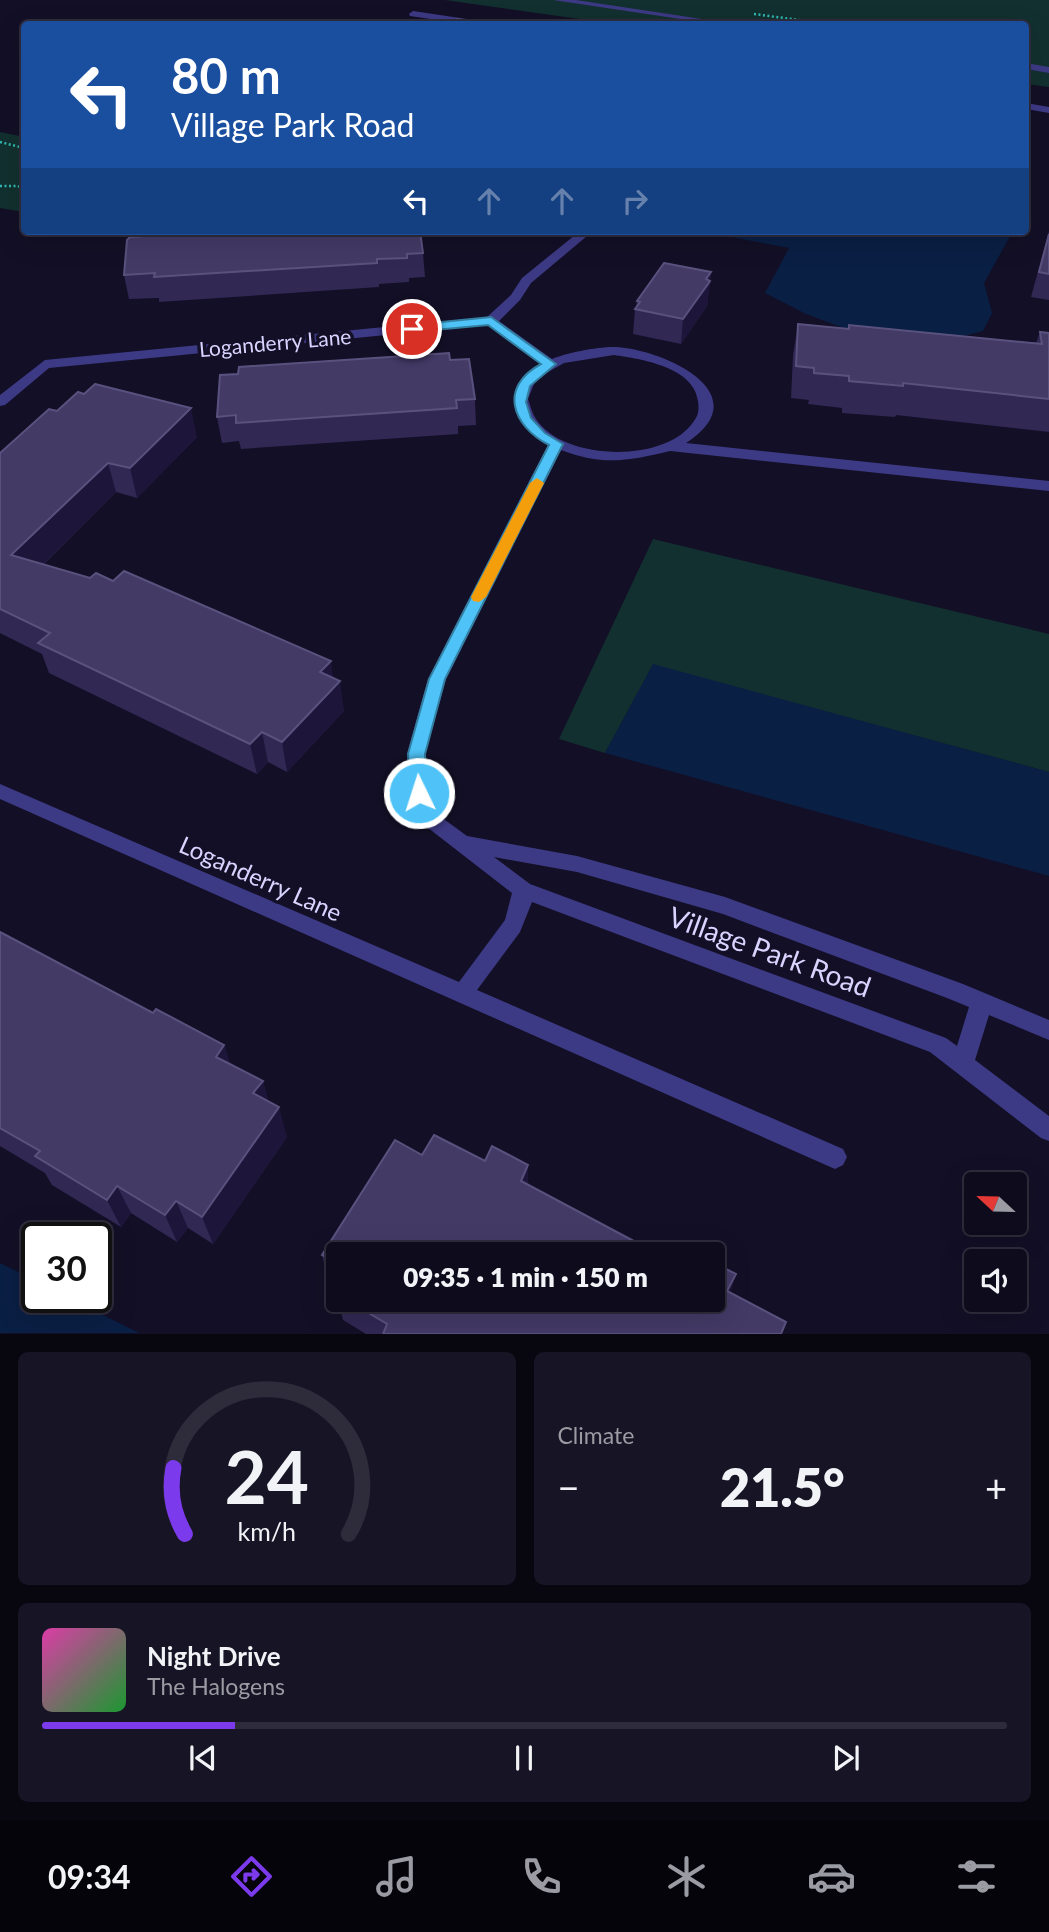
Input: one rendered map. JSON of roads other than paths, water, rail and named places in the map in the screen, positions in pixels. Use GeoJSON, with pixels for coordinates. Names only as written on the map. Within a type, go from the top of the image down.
{"type":"FeatureCollection","features":[{"type":"Feature","properties":{"kind":"street"},"geometry":{"type":"LineString","coordinates":[[557,0],[708,21]]}},
{"type":"Feature","properties":{"kind":"street"},"geometry":{"type":"LineString","coordinates":[[413,14],[460,21]]}},
{"type":"Feature","properties":{"kind":"street"},"geometry":{"type":"LineString","coordinates":[[1029,66],[1049,69]]}},
{"type":"Feature","properties":{"kind":"street"},"geometry":{"type":"LineString","coordinates":[[1029,107],[1049,110]]}},
{"type":"Feature","properties":{"kind":"street"},"geometry":{"type":"LineString","coordinates":[[550,364],[491,321],[516,297],[526,281],[582,235]]}},
{"type":"Feature","properties":{"kind":"street","name":"Loganderry Lane"},"geometry":{"type":"LineString","coordinates":[[0,402],[45,364],[491,321]]}},
{"type":"Feature","properties":{"kind":"street"},"geometry":{"type":"LineString","coordinates":[[614,351],[642,355],[668,363],[689,376],[702,391],[706,408],[699,426],[682,440],[669,446],[657,451],[595,456],[540,436],[525,419],[519,402],[524,385],[538,370],[550,364],[585,353],[614,351]]}},
{"type":"Feature","properties":{"kind":"street","name":"Village Park Road"},"geometry":{"type":"LineString","coordinates":[[556,444],[437,679],[416,754],[421,812],[523,890],[938,1045],[1049,1130]]}},
{"type":"Feature","properties":{"kind":"street"},"geometry":{"type":"LineString","coordinates":[[669,446],[1049,486]]}},
{"type":"Feature","properties":{"kind":"street","name":"Loganderry Lane"},"geometry":{"type":"LineString","coordinates":[[0,792],[835,1157]]}},
{"type":"Feature","properties":{"kind":"street","name":"Village Park Road"},"geometry":{"type":"LineString","coordinates":[[461,843],[577,864],[725,906],[982,1002],[1049,1030]]}},
{"type":"Feature","properties":{"kind":"street"},"geometry":{"type":"LineString","coordinates":[[463,995],[477,971],[506,940],[522,907],[523,890]]}},
{"type":"Feature","properties":{"kind":"street"},"geometry":{"type":"LineString","coordinates":[[963,1063],[982,1002]]}},
{"type":"Feature","properties":{"kind":"water"},"geometry":{"type":"Polygon","coordinates":[[[722,235],[1011,235],[984,283],[992,313],[983,331],[953,339],[854,332],[806,314],[765,293],[789,248],[722,235]]]}},
{"type":"Feature","properties":{"kind":"water"},"geometry":{"type":"Polygon","coordinates":[[[653,664],[1049,772],[1049,876],[605,753],[653,664]]]}},
{"type":"Feature","properties":{"kind":"water"},"geometry":{"type":"Polygon","coordinates":[[[0,1263],[21,1273],[21,1313],[99,1313],[139,1333],[0,1333],[0,1263]]]}}]}
